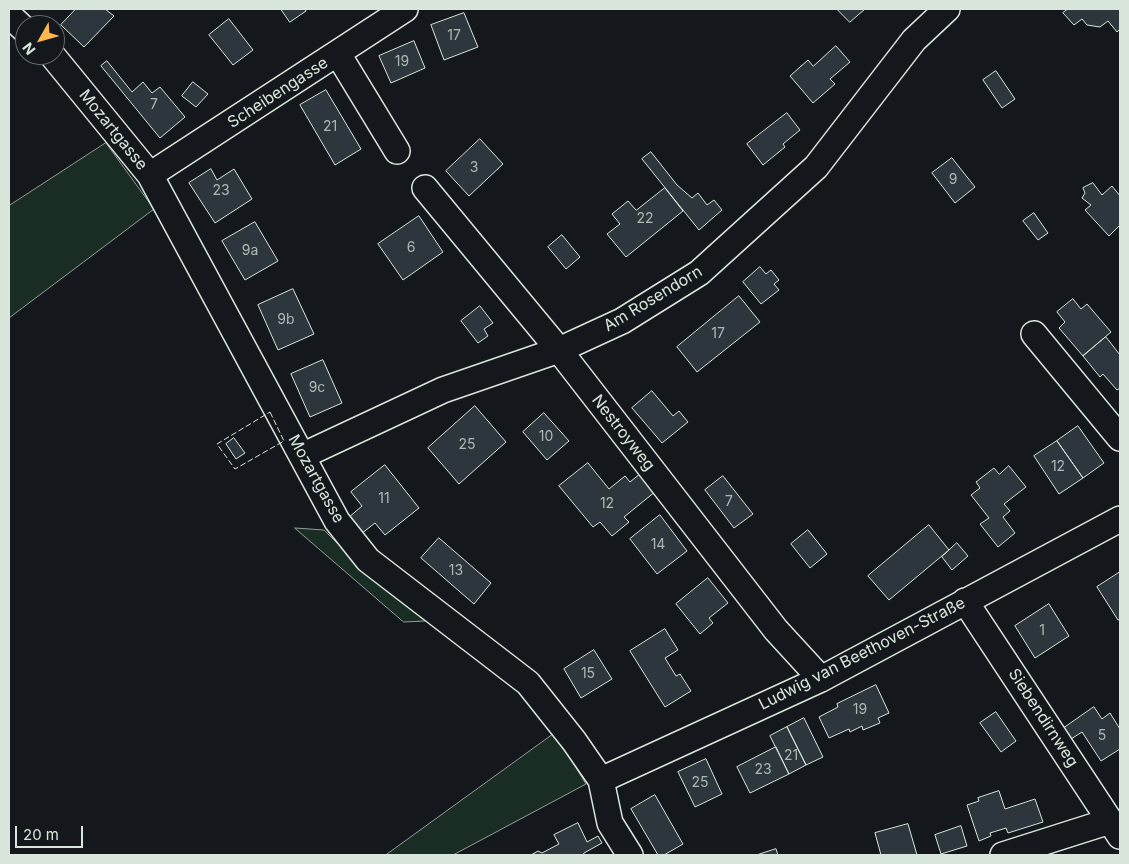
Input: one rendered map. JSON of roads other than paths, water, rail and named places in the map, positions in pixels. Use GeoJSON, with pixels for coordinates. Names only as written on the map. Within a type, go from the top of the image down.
{"type":"FeatureCollection","features":[{"type":"Feature","properties":{"kind":"street","name":"Scheibengasse"},"geometry":{"type":"LineString","coordinates":[[150,175],[405,9]]}},
{"type":"Feature","properties":{"kind":"street","name":"Am Rosendorn"},"geometry":{"type":"LineString","coordinates":[[302,456],[443,390],[559,350],[622,321],[699,273],[816,167],[914,40],[947,9]]}},
{"type":"Feature","properties":{"kind":"street"},"geometry":{"type":"LineString","coordinates":[[338,54],[397,151]]}},
{"type":"Feature","properties":{"kind":"street","name":"Mozartgasse"},"geometry":{"type":"LineString","coordinates":[[60,65],[150,175],[337,522],[368,560],[528,683],[574,741],[600,780],[610,823],[630,855]]}},
{"type":"Feature","properties":{"kind":"street","name":"Nestroyweg"},"geometry":{"type":"LineString","coordinates":[[425,188],[559,350],[776,630],[821,679]]}},
{"type":"Feature","properties":{"kind":"street"},"geometry":{"type":"LineString","coordinates":[[1034,334],[1120,438]]}},
{"type":"Feature","properties":{"kind":"street","name":"Ludwig van Beethoven-Straße"},"geometry":{"type":"LineString","coordinates":[[600,780],[821,679],[1120,519]]}},
{"type":"Feature","properties":{"kind":"street","name":"Siebendirnweg"},"geometry":{"type":"LineString","coordinates":[[965,601],[1115,828]]}},
{"type":"Feature","properties":{"kind":"street"},"geometry":{"type":"LineString","coordinates":[[1003,855],[1115,828]]}}]}
